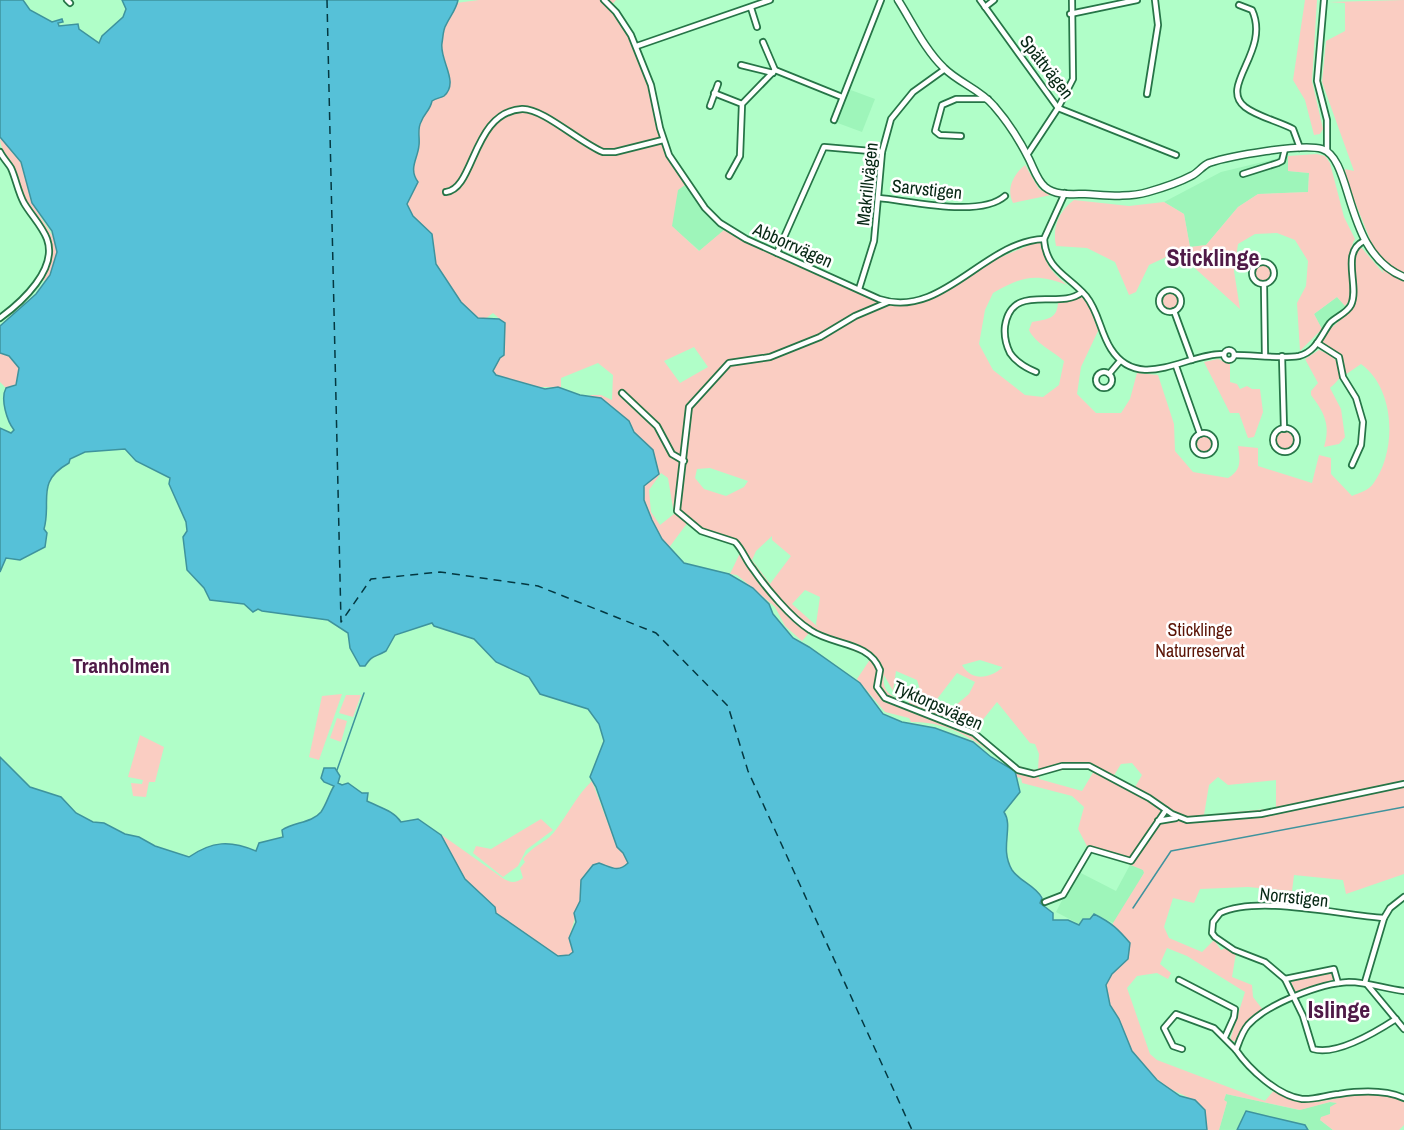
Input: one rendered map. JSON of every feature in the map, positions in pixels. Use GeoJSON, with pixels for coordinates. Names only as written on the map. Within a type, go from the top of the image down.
{"type":"FeatureCollection","features":[{"type":"Feature","properties":{"kind":"street","name":"Abborrvägen"},"geometry":{"type":"LineString","coordinates":[[604,0],[616,12],[637,46],[654,95],[663,140],[679,171],[705,208],[720,223],[777,253],[888,302]]}},
{"type":"Feature","properties":{"kind":"street"},"geometry":{"type":"LineString","coordinates":[[637,46],[770,0]]}},
{"type":"Feature","properties":{"kind":"street"},"geometry":{"type":"LineString","coordinates":[[834,120],[881,0]]}},
{"type":"Feature","properties":{"kind":"street"},"geometry":{"type":"LineString","coordinates":[[898,0],[945,69],[978,89],[988,99],[1027,155],[1045,187],[1065,194],[1140,194],[1189,177],[1208,164],[1285,149],[1314,147],[1327,151],[1339,167],[1354,218],[1364,241],[1383,265],[1404,277]]}},
{"type":"Feature","properties":{"kind":"street","name":"Spättvägen"},"geometry":{"type":"LineString","coordinates":[[980,0],[1058,108],[1176,155]]}},
{"type":"Feature","properties":{"kind":"street"},"geometry":{"type":"LineString","coordinates":[[985,7],[994,0]]}},
{"type":"Feature","properties":{"kind":"street"},"geometry":{"type":"LineString","coordinates":[[1027,155],[1058,108],[1073,80],[1070,14],[1072,0]]}},
{"type":"Feature","properties":{"kind":"street"},"geometry":{"type":"LineString","coordinates":[[1070,14],[1137,0]]}},
{"type":"Feature","properties":{"kind":"street"},"geometry":{"type":"LineString","coordinates":[[1147,94],[1158,25],[1155,0]]}},
{"type":"Feature","properties":{"kind":"street"},"geometry":{"type":"LineString","coordinates":[[1324,0],[1317,81],[1327,120],[1327,151]]}},
{"type":"Feature","properties":{"kind":"street"},"geometry":{"type":"LineString","coordinates":[[1239,5],[1251,10],[1257,29],[1254,49],[1238,82],[1238,97],[1246,107],[1293,129],[1300,148]]}},
{"type":"Feature","properties":{"kind":"street"},"geometry":{"type":"LineString","coordinates":[[751,8],[757,27]]}},
{"type":"Feature","properties":{"kind":"street"},"geometry":{"type":"LineString","coordinates":[[763,42],[774,72]]}},
{"type":"Feature","properties":{"kind":"street"},"geometry":{"type":"LineString","coordinates":[[741,65],[810,82],[842,97]]}},
{"type":"Feature","properties":{"kind":"street","name":"Makrillvägen"},"geometry":{"type":"LineString","coordinates":[[859,289],[874,241],[882,152],[891,119],[913,92],[945,69]]}},
{"type":"Feature","properties":{"kind":"street"},"geometry":{"type":"LineString","coordinates":[[729,176],[740,156],[742,104],[774,72]]}},
{"type":"Feature","properties":{"kind":"street"},"geometry":{"type":"LineString","coordinates":[[710,106],[718,84]]}},
{"type":"Feature","properties":{"kind":"street"},"geometry":{"type":"LineString","coordinates":[[714,93],[742,104]]}},
{"type":"Feature","properties":{"kind":"street"},"geometry":{"type":"LineString","coordinates":[[961,136],[940,135],[935,131],[942,105],[956,99],[988,99]]}},
{"type":"Feature","properties":{"kind":"street"},"geometry":{"type":"LineString","coordinates":[[446,192],[454,191],[461,186],[470,160],[483,137],[496,121],[510,112],[521,109],[538,114],[603,152],[623,151],[663,140]]}},
{"type":"Feature","properties":{"kind":"street"},"geometry":{"type":"LineString","coordinates":[[777,253],[824,147],[882,152]]}},
{"type":"Feature","properties":{"kind":"street"},"geometry":{"type":"LineString","coordinates":[[1243,174],[1282,160],[1285,149]]}},
{"type":"Feature","properties":{"kind":"street"},"geometry":{"type":"LineString","coordinates":[[0,152],[2,160],[10,167],[25,204],[46,236],[50,251],[43,273],[0,318]]}},
{"type":"Feature","properties":{"kind":"street"},"geometry":{"type":"LineString","coordinates":[[1065,194],[1044,239],[1051,265],[1082,292],[1095,307],[1108,344],[1120,361],[1144,370],[1176,366],[1192,360],[1224,354],[1230,350],[1234,355],[1300,356],[1317,343],[1332,321],[1350,306],[1354,295],[1352,257],[1354,249],[1364,241]]}},
{"type":"Feature","properties":{"kind":"street","name":"Sarvstigen"},"geometry":{"type":"LineString","coordinates":[[879,198],[971,208],[992,203],[1005,196]]}},
{"type":"Feature","properties":{"kind":"street"},"geometry":{"type":"LineString","coordinates":[[888,302],[902,303],[943,290],[984,262],[1034,240],[1044,239]]}},
{"type":"Feature","properties":{"kind":"street"},"geometry":{"type":"LineString","coordinates":[[1267,261],[1272,265],[1275,273],[1271,281],[1264,285],[1256,281],[1252,271],[1256,265],[1267,261]]}},
{"type":"Feature","properties":{"kind":"street"},"geometry":{"type":"LineString","coordinates":[[1264,285],[1265,356]]}},
{"type":"Feature","properties":{"kind":"street"},"geometry":{"type":"LineString","coordinates":[[1165,290],[1173,290],[1180,296],[1179,306],[1174,311],[1166,311],[1159,303],[1160,296],[1165,290]]}},
{"type":"Feature","properties":{"kind":"street"},"geometry":{"type":"LineString","coordinates":[[1036,372],[1021,364],[1007,346],[1005,330],[1009,314],[1018,304],[1031,298],[1066,300],[1082,292]]}},
{"type":"Feature","properties":{"kind":"street","name":"Tyktorpsvägen"},"geometry":{"type":"LineString","coordinates":[[888,302],[855,316],[824,336],[760,360],[735,361],[724,366],[689,407],[686,416],[684,461],[676,501],[677,510],[682,517],[708,534],[735,542],[753,569],[807,628],[833,642],[852,645],[871,656],[880,670],[877,687],[885,698],[974,733],[1018,770],[1034,774],[1062,766],[1089,766],[1178,818]]}},
{"type":"Feature","properties":{"kind":"street"},"geometry":{"type":"LineString","coordinates":[[1174,311],[1192,360]]}},
{"type":"Feature","properties":{"kind":"street"},"geometry":{"type":"LineString","coordinates":[[1317,343],[1340,357],[1343,377],[1361,411],[1363,434],[1352,465]]}},
{"type":"Feature","properties":{"kind":"street"},"geometry":{"type":"LineString","coordinates":[[1282,356],[1284,429]]}},
{"type":"Feature","properties":{"kind":"street"},"geometry":{"type":"LineString","coordinates":[[1109,374],[1120,361]]}},
{"type":"Feature","properties":{"kind":"street"},"geometry":{"type":"LineString","coordinates":[[1176,366],[1200,434]]}},
{"type":"Feature","properties":{"kind":"street"},"geometry":{"type":"LineString","coordinates":[[622,393],[657,426],[672,454],[684,461]]}},
{"type":"Feature","properties":{"kind":"street"},"geometry":{"type":"LineString","coordinates":[[1284,429],[1294,433],[1296,441],[1293,449],[1286,452],[1279,451],[1273,441],[1275,434],[1284,429]]}},
{"type":"Feature","properties":{"kind":"street"},"geometry":{"type":"LineString","coordinates":[[1200,434],[1210,435],[1215,440],[1215,449],[1210,454],[1199,455],[1194,450],[1194,439],[1200,434]]}},
{"type":"Feature","properties":{"kind":"street"},"geometry":{"type":"LineString","coordinates":[[1158,821],[1261,814],[1404,784]]}},
{"type":"Feature","properties":{"kind":"street"},"geometry":{"type":"LineString","coordinates":[[1045,902],[1063,895],[1088,850],[1095,849],[1131,861],[1166,810]]}},
{"type":"Feature","properties":{"kind":"street"},"geometry":{"type":"LineString","coordinates":[[1365,982],[1384,918],[1390,908],[1404,897]]}},
{"type":"Feature","properties":{"kind":"street","name":"Norrstigen"},"geometry":{"type":"LineString","coordinates":[[1384,918],[1261,906],[1235,908],[1216,917],[1212,933],[1218,941],[1265,962],[1285,979],[1309,1032],[1311,1046],[1318,1050],[1357,1041],[1396,1019]]}},
{"type":"Feature","properties":{"kind":"street"},"geometry":{"type":"LineString","coordinates":[[1285,979],[1334,969],[1338,983]]}},
{"type":"Feature","properties":{"kind":"street"},"geometry":{"type":"LineString","coordinates":[[1179,980],[1235,1009],[1225,1038]]}},
{"type":"Feature","properties":{"kind":"street"},"geometry":{"type":"LineString","coordinates":[[1365,982],[1404,1029]]}},
{"type":"Feature","properties":{"kind":"street"},"geometry":{"type":"LineString","coordinates":[[1236,1050],[1250,1023],[1265,1011],[1318,988],[1338,983],[1365,982],[1404,991]]}},
{"type":"Feature","properties":{"kind":"street"},"geometry":{"type":"LineString","coordinates":[[1182,1049],[1173,1046],[1164,1028],[1176,1014],[1200,1021],[1225,1038],[1246,1065],[1262,1078],[1296,1097],[1379,1093],[1404,1098]]}},
{"type":"Feature","properties":{"kind":"shaded area"},"geometry":{"type":"Polygon","coordinates":[[[848,89],[875,99],[862,132],[835,122],[848,89]]]}},
{"type":"Feature","properties":{"kind":"shaded area"},"geometry":{"type":"Polygon","coordinates":[[[1288,156],[1288,171],[1309,173],[1308,192],[1258,194],[1238,207],[1206,245],[1190,247],[1184,214],[1164,202],[1221,172],[1288,156]]]}},
{"type":"Feature","properties":{"kind":"shaded area"},"geometry":{"type":"Polygon","coordinates":[[[679,178],[702,210],[724,230],[700,251],[671,226],[679,178]]]}},
{"type":"Feature","properties":{"kind":"shaded area"},"geometry":{"type":"Polygon","coordinates":[[[1337,297],[1345,306],[1322,329],[1314,314],[1337,297]]]}},
{"type":"Feature","properties":{"kind":"shaded area"},"geometry":{"type":"Polygon","coordinates":[[[1131,863],[1145,871],[1117,925],[1093,913],[1090,918],[1083,918],[1079,924],[1056,912],[1077,871],[1116,891],[1131,863]]]}},
{"type":"Feature","properties":{"kind":"shaded area"},"geometry":{"type":"Polygon","coordinates":[[[1226,1094],[1299,1110],[1330,1102],[1338,1103],[1330,1114],[1320,1120],[1333,1130],[1308,1130],[1246,1111],[1237,1130],[1219,1130],[1227,1102],[1224,1100],[1226,1094]]]}},
{"type":"Feature","properties":{"kind":"green space","name":"Sticklinge Naturreservat"},"geometry":{"type":"Polygon","coordinates":[[[479,0],[616,0],[610,7],[632,42],[647,82],[657,130],[666,154],[685,185],[678,190],[672,226],[699,251],[724,230],[887,305],[902,306],[944,292],[987,263],[1034,243],[1041,243],[1044,257],[1050,267],[1067,285],[1046,279],[1029,278],[993,293],[985,310],[979,344],[993,370],[1025,395],[1043,397],[1059,385],[1064,361],[1040,343],[1029,330],[1032,322],[1054,315],[1058,301],[1082,297],[1089,304],[1098,331],[1081,367],[1077,394],[1096,413],[1121,413],[1130,399],[1137,373],[1158,375],[1174,424],[1175,451],[1193,472],[1228,478],[1238,468],[1238,446],[1258,448],[1258,466],[1312,483],[1319,455],[1331,458],[1331,474],[1352,496],[1371,486],[1381,471],[1389,439],[1387,405],[1373,375],[1361,364],[1345,375],[1342,358],[1322,343],[1324,337],[1349,311],[1356,299],[1355,263],[1358,249],[1361,247],[1384,274],[1346,180],[1345,169],[1354,171],[1322,82],[1326,41],[1345,31],[1345,3],[1329,2],[1404,0],[1404,874],[1346,894],[1343,880],[1294,875],[1292,891],[1248,887],[1200,889],[1194,903],[1173,898],[1164,927],[1169,938],[1202,952],[1214,940],[1221,950],[1226,948],[1236,953],[1232,977],[1252,985],[1253,997],[1263,1010],[1243,1027],[1237,1042],[1230,1040],[1245,992],[1187,956],[1167,948],[1160,964],[1171,973],[1168,979],[1157,973],[1137,976],[1127,988],[1150,1054],[1157,1060],[1265,1101],[1275,1089],[1290,1099],[1300,1102],[1325,1101],[1365,1094],[1392,1095],[1404,1100],[1404,1125],[1399,1130],[1333,1130],[1320,1120],[1321,1117],[1330,1114],[1330,1107],[1337,1103],[1330,1102],[1300,1110],[1226,1094],[1224,1100],[1227,1102],[1219,1130],[1207,1130],[1205,1110],[1194,1100],[1168,1088],[1144,1068],[1132,1051],[1119,1019],[1110,1005],[1106,984],[1113,923],[1144,873],[1143,870],[1088,848],[1078,829],[1084,807],[1072,796],[1022,783],[1021,778],[1016,777],[1015,770],[980,744],[955,731],[927,723],[911,722],[909,718],[885,712],[857,679],[871,658],[809,633],[802,641],[785,626],[775,607],[737,575],[730,574],[740,553],[733,543],[703,533],[688,522],[668,549],[658,537],[642,501],[645,495],[643,485],[652,472],[590,395],[601,395],[612,400],[613,375],[598,363],[561,378],[561,387],[531,387],[492,374],[501,320],[493,313],[485,319],[478,318],[466,309],[436,269],[421,223],[407,211],[406,195],[414,178],[411,171],[418,126],[431,101],[443,95],[449,72],[440,51],[443,26],[456,3],[479,0]],[[694,347],[664,361],[680,383],[708,367],[694,347]],[[710,468],[697,469],[695,478],[704,489],[726,496],[744,487],[748,481],[710,468]],[[661,473],[649,490],[651,512],[660,525],[674,514],[668,478],[661,473]],[[772,536],[756,551],[752,560],[770,584],[791,556],[772,540],[772,536]],[[805,590],[792,604],[818,627],[816,624],[820,597],[805,590]],[[980,660],[962,665],[966,670],[981,677],[992,674],[1002,667],[980,660]],[[896,671],[893,691],[884,675],[884,681],[890,694],[898,699],[908,703],[917,698],[920,690],[917,680],[896,671]],[[957,673],[934,703],[950,710],[969,694],[975,682],[957,673]],[[997,702],[973,732],[1023,767],[1033,770],[1045,769],[1038,769],[1039,754],[1035,744],[1030,743],[997,702]],[[1132,763],[1121,764],[1113,777],[1134,789],[1142,775],[1132,763]],[[1082,766],[1039,775],[1039,779],[1082,791],[1094,771],[1082,766]],[[1218,777],[1209,785],[1204,815],[1276,808],[1276,780],[1228,785],[1218,777]]]}},
{"type":"Feature","properties":{"kind":"green space"},"geometry":{"type":"Polygon","coordinates":[[[1305,0],[1317,0],[1312,81],[1323,129],[1320,134],[1314,135],[1305,100],[1293,80],[1305,0]]]}},
{"type":"Feature","properties":{"kind":"green space"},"geometry":{"type":"Polygon","coordinates":[[[0,137],[21,164],[32,202],[54,240],[57,260],[53,270],[44,281],[41,279],[47,267],[51,248],[2,149],[0,137]]]}},
{"type":"Feature","properties":{"kind":"green space"},"geometry":{"type":"Polygon","coordinates":[[[1317,154],[1325,156],[1330,163],[1344,217],[1355,239],[1350,256],[1349,300],[1345,306],[1337,297],[1314,314],[1322,329],[1300,351],[1297,303],[1306,286],[1308,261],[1295,240],[1277,233],[1255,234],[1238,244],[1234,271],[1240,309],[1177,252],[1149,265],[1136,292],[1129,295],[1115,262],[1087,248],[1056,246],[1055,232],[1058,220],[1064,209],[1074,200],[1129,206],[1164,202],[1184,214],[1190,247],[1206,245],[1238,207],[1258,194],[1308,192],[1309,173],[1288,171],[1288,156],[1317,154]]]}},
{"type":"Feature","properties":{"kind":"green space"},"geometry":{"type":"Polygon","coordinates":[[[1025,165],[1039,189],[1051,195],[1013,203],[1010,193],[1012,182],[1025,165]]]}},
{"type":"Feature","properties":{"kind":"green space"},"geometry":{"type":"Polygon","coordinates":[[[1264,264],[1270,267],[1273,273],[1270,279],[1264,282],[1258,279],[1255,273],[1258,267],[1264,264]]]}},
{"type":"Feature","properties":{"kind":"green space"},"geometry":{"type":"Polygon","coordinates":[[[1170,292],[1176,295],[1179,301],[1176,307],[1170,310],[1164,307],[1161,301],[1164,295],[1170,292]]]}},
{"type":"Feature","properties":{"kind":"green space"},"geometry":{"type":"Polygon","coordinates":[[[1319,350],[1331,357],[1340,367],[1339,378],[1330,388],[1341,409],[1345,437],[1339,444],[1324,447],[1327,432],[1325,419],[1311,395],[1311,391],[1318,383],[1305,359],[1319,350]]]}},
{"type":"Feature","properties":{"kind":"green space"},"geometry":{"type":"Polygon","coordinates":[[[0,353],[9,356],[19,368],[16,385],[6,388],[0,382],[0,353]]]}},
{"type":"Feature","properties":{"kind":"green space"},"geometry":{"type":"Polygon","coordinates":[[[1218,359],[1230,364],[1230,382],[1237,384],[1240,389],[1247,386],[1260,389],[1263,412],[1254,437],[1248,438],[1239,413],[1230,413],[1204,362],[1218,359]]]}},
{"type":"Feature","properties":{"kind":"green space"},"geometry":{"type":"Polygon","coordinates":[[[1281,431],[1289,431],[1294,436],[1292,447],[1281,449],[1276,444],[1276,436],[1281,431]]]}},
{"type":"Feature","properties":{"kind":"green space"},"geometry":{"type":"Polygon","coordinates":[[[1204,436],[1210,439],[1213,445],[1210,451],[1204,454],[1198,451],[1195,445],[1198,439],[1204,436]]]}},
{"type":"Feature","properties":{"kind":"green space"},"geometry":{"type":"Polygon","coordinates":[[[342,694],[319,760],[309,757],[322,696],[342,694]]]}},
{"type":"Feature","properties":{"kind":"green space"},"geometry":{"type":"Polygon","coordinates":[[[346,695],[361,695],[353,717],[339,713],[346,695]]]}},
{"type":"Feature","properties":{"kind":"green space"},"geometry":{"type":"Polygon","coordinates":[[[337,718],[347,721],[341,742],[330,738],[337,718]]]}},
{"type":"Feature","properties":{"kind":"green space"},"geometry":{"type":"Polygon","coordinates":[[[140,735],[164,747],[155,782],[149,782],[146,797],[133,796],[131,783],[142,784],[143,780],[128,777],[140,735]]]}},
{"type":"Feature","properties":{"kind":"green space"},"geometry":{"type":"Polygon","coordinates":[[[592,781],[617,847],[623,852],[628,863],[617,868],[598,863],[581,880],[580,901],[569,938],[573,952],[569,955],[558,956],[496,913],[485,898],[465,879],[439,833],[504,879],[511,882],[518,881],[523,878],[520,868],[525,862],[523,859],[560,825],[592,781]]]}},
{"type":"Feature","properties":{"kind":"green space"},"geometry":{"type":"Polygon","coordinates":[[[541,819],[553,830],[526,850],[518,866],[503,877],[473,853],[476,846],[491,849],[541,819]]]}},
{"type":"Feature","properties":{"kind":"green space"},"geometry":{"type":"Polygon","coordinates":[[[1334,972],[1335,979],[1296,994],[1291,982],[1317,974],[1334,972]]]}},
{"type":"Feature","properties":{"kind":"water"},"geometry":{"type":"Polygon","coordinates":[[[0,0],[23,0],[30,10],[52,22],[62,19],[63,22],[58,23],[59,26],[78,24],[79,29],[99,43],[102,36],[123,17],[126,9],[122,0],[458,0],[445,27],[442,43],[450,84],[444,96],[432,101],[420,125],[414,168],[418,182],[407,204],[413,216],[432,234],[436,264],[461,302],[478,318],[499,319],[505,323],[504,355],[493,371],[496,375],[545,389],[558,387],[580,395],[601,398],[629,421],[634,432],[653,450],[659,474],[644,486],[644,500],[662,539],[684,563],[729,574],[753,588],[769,604],[773,614],[793,638],[860,683],[883,714],[902,722],[935,728],[973,742],[991,757],[1015,771],[1020,792],[1004,812],[1008,824],[1006,846],[1008,862],[1012,870],[1039,894],[1042,898],[1040,903],[1053,913],[1053,920],[1068,920],[1079,925],[1083,919],[1090,919],[1094,914],[1106,920],[1130,943],[1128,959],[1112,974],[1106,985],[1110,1005],[1119,1019],[1132,1051],[1157,1080],[1180,1096],[1195,1100],[1205,1110],[1207,1130],[0,1130],[0,757],[30,787],[61,797],[76,813],[93,822],[104,823],[155,846],[189,857],[213,845],[221,844],[238,845],[256,851],[259,843],[283,837],[282,830],[313,818],[321,812],[334,786],[324,782],[321,778],[324,768],[335,768],[340,776],[338,783],[342,785],[348,783],[362,793],[368,793],[367,801],[391,812],[401,822],[418,819],[441,835],[465,879],[495,907],[496,913],[558,956],[569,955],[573,952],[569,938],[576,922],[574,913],[580,901],[581,880],[593,865],[599,863],[621,868],[628,863],[617,847],[596,787],[590,777],[604,741],[599,724],[588,709],[540,694],[529,677],[496,662],[474,639],[434,626],[432,623],[395,635],[386,651],[372,658],[365,666],[360,666],[350,648],[348,633],[328,620],[258,609],[253,612],[244,604],[210,600],[204,588],[187,570],[183,537],[187,531],[186,522],[169,484],[170,478],[136,461],[125,449],[85,452],[70,459],[69,463],[58,470],[48,485],[44,529],[47,533],[45,547],[20,560],[6,558],[0,572],[0,428],[11,433],[14,430],[7,416],[4,393],[6,388],[16,385],[19,368],[9,356],[0,353],[0,326],[36,294],[50,275],[57,252],[52,231],[32,203],[21,162],[0,137],[0,0]]]}},
{"type":"Feature","properties":{"kind":"water"},"geometry":{"type":"Polygon","coordinates":[[[1246,1111],[1305,1125],[1308,1130],[1237,1130],[1246,1111]]]}},
{"type":"Feature","properties":{"kind":"waterway"},"geometry":{"type":"LineString","coordinates":[[337,770],[364,693]]}},
{"type":"Feature","properties":{"kind":"waterway"},"geometry":{"type":"LineString","coordinates":[[1133,908],[1171,851],[1404,807]]}},
{"type":"Feature","properties":{"kind":"ferry route"},"geometry":{"type":"LineString","coordinates":[[327,0],[341,622],[371,579],[440,572],[538,586],[656,633],[728,706],[748,771],[912,1130]]}},
{"type":"Feature","properties":{"kind":"district","name":"Sticklinge"},"geometry":{"type":"Point","coordinates":[1213,257]}},
{"type":"Feature","properties":{"kind":"district","name":"Tranholmen"},"geometry":{"type":"Point","coordinates":[121,665]}},
{"type":"Feature","properties":{"kind":"district","name":"Islinge"},"geometry":{"type":"Point","coordinates":[1339,1009]}}]}
